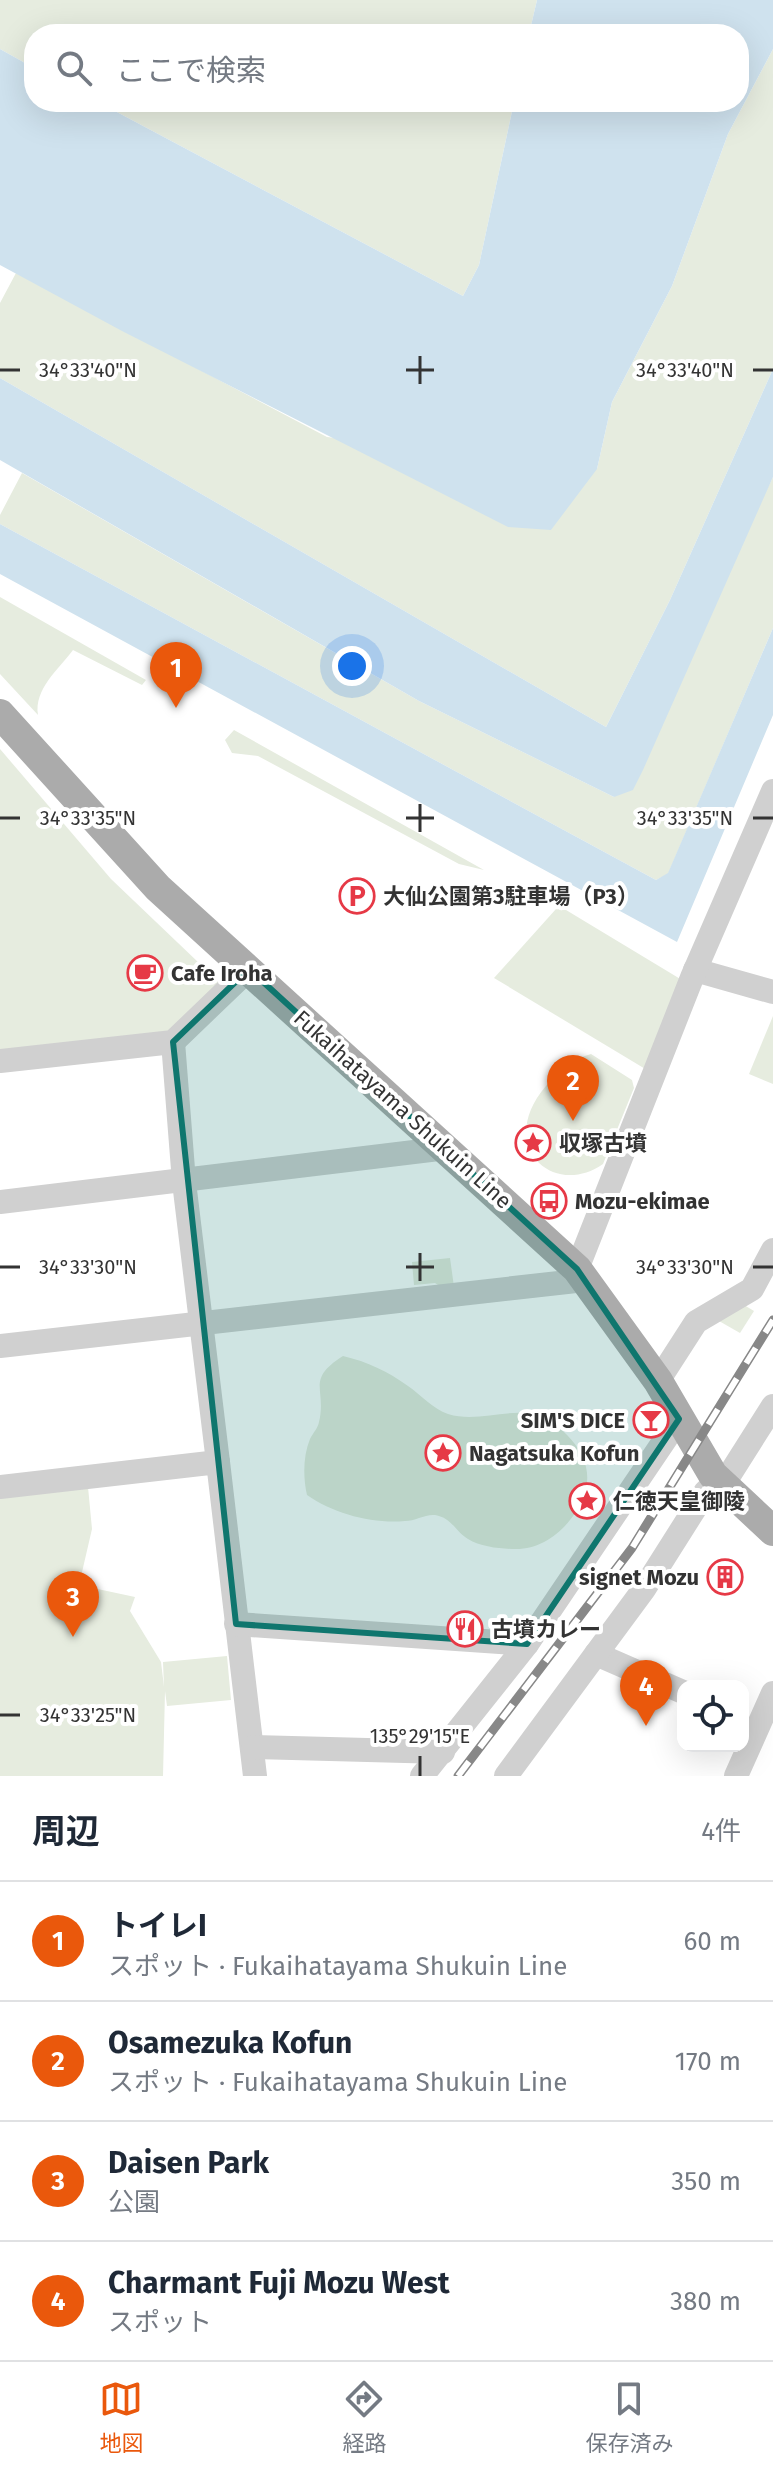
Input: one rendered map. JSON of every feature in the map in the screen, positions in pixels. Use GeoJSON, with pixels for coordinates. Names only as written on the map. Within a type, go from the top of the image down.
{"type":"FeatureCollection","features":[{"type":"Feature","properties":{"kind":"main road","name":"Fukaihatayama Shukuin Line"},"geometry":{"type":"LineString","coordinates":[[0,714],[158,888],[447,1148],[581,1274],[658,1381],[723,1485],[773,1531]]}},
{"type":"Feature","properties":{"kind":"street"},"geometry":{"type":"LineString","coordinates":[[0,1346],[201,1324],[581,1274],[695,970],[773,791]]}},
{"type":"Feature","properties":{"kind":"street"},"geometry":{"type":"LineString","coordinates":[[0,1061],[173,1042],[249,969]]}},
{"type":"Feature","properties":{"kind":"street"},"geometry":{"type":"LineString","coordinates":[[695,970],[773,992]]}},
{"type":"Feature","properties":{"kind":"street"},"geometry":{"type":"LineString","coordinates":[[173,1042],[184,1182],[255,1776]]}},
{"type":"Feature","properties":{"kind":"street"},"geometry":{"type":"LineString","coordinates":[[0,1202],[447,1148]]}},
{"type":"Feature","properties":{"kind":"street"},"geometry":{"type":"LineString","coordinates":[[658,1381],[696,1322],[752,1289],[773,1250]]}},
{"type":"Feature","properties":{"kind":"street"},"geometry":{"type":"LineString","coordinates":[[506,1776],[644,1589],[706,1491],[723,1485],[773,1406]]}},
{"type":"Feature","properties":{"kind":"street"},"geometry":{"type":"LineString","coordinates":[[422,1776],[527,1644],[679,1419]]}},
{"type":"Feature","properties":{"kind":"street"},"geometry":{"type":"LineString","coordinates":[[0,1487],[218,1462]]}},
{"type":"Feature","properties":{"kind":"street"},"geometry":{"type":"LineString","coordinates":[[236,1624],[527,1644]]}},
{"type":"Feature","properties":{"kind":"street"},"geometry":{"type":"LineString","coordinates":[[596,1654],[677,1689]]}},
{"type":"Feature","properties":{"kind":"street"},"geometry":{"type":"LineString","coordinates":[[736,1776],[773,1693]]}},
{"type":"Feature","properties":{"kind":"street"},"geometry":{"type":"LineString","coordinates":[[253,1747],[443,1752]]}},
{"type":"Feature","properties":{"kind":"highlighted area"},"geometry":{"type":"Polygon","coordinates":[[[249,969],[577,1269],[679,1419],[527,1644],[236,1624],[173,1042],[249,969]]]}},
{"type":"Feature","properties":{"kind":"shaded area"},"geometry":{"type":"Polygon","coordinates":[[[0,0],[537,0],[531,24],[24,24],[24,62],[0,49],[0,0]]]}},
{"type":"Feature","properties":{"kind":"shaded area"},"geometry":{"type":"Polygon","coordinates":[[[773,49],[773,369],[670,600],[606,727],[0,378],[0,303],[16,273],[327,437],[597,469],[612,402],[672,286],[728,134],[740,112],[749,112],[749,94],[773,49]]]}},
{"type":"Feature","properties":{"kind":"shaded area"},"geometry":{"type":"Polygon","coordinates":[[[117,112],[512,112],[479,265],[463,296],[117,112]]]}},
{"type":"Feature","properties":{"kind":"shaded area"},"geometry":{"type":"Polygon","coordinates":[[[22,473],[419,701],[614,797],[773,477],[773,628],[668,874],[656,880],[0,524],[0,515],[22,473]]]}},
{"type":"Feature","properties":{"kind":"shaded area"},"geometry":{"type":"Polygon","coordinates":[[[0,597],[146,680],[142,685],[73,650],[43,688],[38,715],[0,674],[0,597]]]}},
{"type":"Feature","properties":{"kind":"shaded area"},"geometry":{"type":"Polygon","coordinates":[[[234,730],[484,870],[459,864],[258,756],[232,753],[225,740],[234,730]]]}},
{"type":"Feature","properties":{"kind":"shaded area"},"geometry":{"type":"Polygon","coordinates":[[[0,749],[111,879],[221,984],[170,1032],[0,1052],[0,749]]]}},
{"type":"Feature","properties":{"kind":"shaded area"},"geometry":{"type":"Polygon","coordinates":[[[556,909],[566,910],[682,980],[647,1070],[494,978],[556,909]]]}},
{"type":"Feature","properties":{"kind":"shaded area"},"geometry":{"type":"Polygon","coordinates":[[[773,1016],[773,1084],[749,1074],[773,1016]]]}},
{"type":"Feature","properties":{"kind":"shaded area"},"geometry":{"type":"Polygon","coordinates":[[[591,1054],[632,1080],[634,1088],[603,1164],[584,1173],[566,1175],[550,1170],[537,1160],[528,1146],[526,1128],[532,1108],[546,1086],[572,1062],[591,1054]]]}},
{"type":"Feature","properties":{"kind":"shaded area"},"geometry":{"type":"Polygon","coordinates":[[[450,1258],[454,1287],[443,1288],[435,1283],[414,1285],[412,1262],[450,1258]]]}},
{"type":"Feature","properties":{"kind":"shaded area"},"geometry":{"type":"Polygon","coordinates":[[[744,1305],[754,1311],[740,1333],[719,1321],[744,1305]]]}},
{"type":"Feature","properties":{"kind":"shaded area"},"geometry":{"type":"Polygon","coordinates":[[[343,1356],[385,1371],[448,1414],[477,1417],[526,1413],[555,1424],[578,1449],[586,1467],[585,1491],[575,1513],[564,1527],[542,1543],[504,1549],[473,1542],[441,1517],[431,1515],[393,1522],[367,1519],[329,1508],[307,1495],[305,1459],[310,1439],[319,1422],[321,1379],[331,1364],[343,1356]]]}},
{"type":"Feature","properties":{"kind":"shaded area"},"geometry":{"type":"Polygon","coordinates":[[[88,1487],[92,1529],[79,1585],[135,1597],[130,1611],[161,1662],[164,1687],[163,1662],[227,1656],[231,1700],[167,1706],[165,1691],[163,1776],[0,1776],[0,1495],[88,1487]]]}},
{"type":"Feature","properties":{"kind":"water"},"geometry":{"type":"Polygon","coordinates":[[[537,0],[773,0],[773,49],[749,94],[749,24],[531,24],[537,0]]]}},
{"type":"Feature","properties":{"kind":"water"},"geometry":{"type":"Polygon","coordinates":[[[0,49],[24,62],[24,112],[117,112],[463,296],[479,265],[512,112],[740,112],[728,134],[672,286],[612,402],[597,469],[551,530],[508,527],[122,331],[0,265],[0,49]]]}},
{"type":"Feature","properties":{"kind":"water"},"geometry":{"type":"Polygon","coordinates":[[[773,369],[773,477],[643,770],[633,790],[614,797],[419,701],[0,460],[0,378],[606,727],[670,600],[773,369]]]}},
{"type":"Feature","properties":{"kind":"water"},"geometry":{"type":"Polygon","coordinates":[[[0,524],[656,880],[668,873],[773,628],[773,715],[677,942],[0,574],[0,524]]]}},
{"type":"Feature","properties":{"kind":"railway"},"geometry":{"type":"LineString","coordinates":[[458,1776],[632,1548],[773,1320]]}},
{"type":"Feature","properties":{"kind":"place","name":"トイレI"},"geometry":{"type":"Point","coordinates":[176,708]}},
{"type":"Feature","properties":{"kind":"place","name":"大仙公園第3駐車場（P3）"},"geometry":{"type":"Point","coordinates":[357,896]}},
{"type":"Feature","properties":{"kind":"place","name":"Cafe Iroha"},"geometry":{"type":"Point","coordinates":[145,973]}},
{"type":"Feature","properties":{"kind":"place","name":"Osamezuka Kofun"},"geometry":{"type":"Point","coordinates":[573,1121]}},
{"type":"Feature","properties":{"kind":"place","name":"収塚古墳"},"geometry":{"type":"Point","coordinates":[533,1143]}},
{"type":"Feature","properties":{"kind":"place","name":"Mozu-ekimae"},"geometry":{"type":"Point","coordinates":[549,1201]}},
{"type":"Feature","properties":{"kind":"place","name":"SIM'S DICE"},"geometry":{"type":"Point","coordinates":[651,1420]}},
{"type":"Feature","properties":{"kind":"place","name":"Nagatsuka Kofun"},"geometry":{"type":"Point","coordinates":[443,1453]}},
{"type":"Feature","properties":{"kind":"place","name":"仁徳天皇御陵"},"geometry":{"type":"Point","coordinates":[587,1501]}},
{"type":"Feature","properties":{"kind":"place","name":"signet Mozu"},"geometry":{"type":"Point","coordinates":[725,1577]}},
{"type":"Feature","properties":{"kind":"place","name":"古墳カレー"},"geometry":{"type":"Point","coordinates":[465,1629]}},
{"type":"Feature","properties":{"kind":"place","name":"Daisen Park"},"geometry":{"type":"Point","coordinates":[73,1637]}},
{"type":"Feature","properties":{"kind":"place","name":"Charmant Fuji Mozu West"},"geometry":{"type":"Point","coordinates":[646,1726]}}]}
